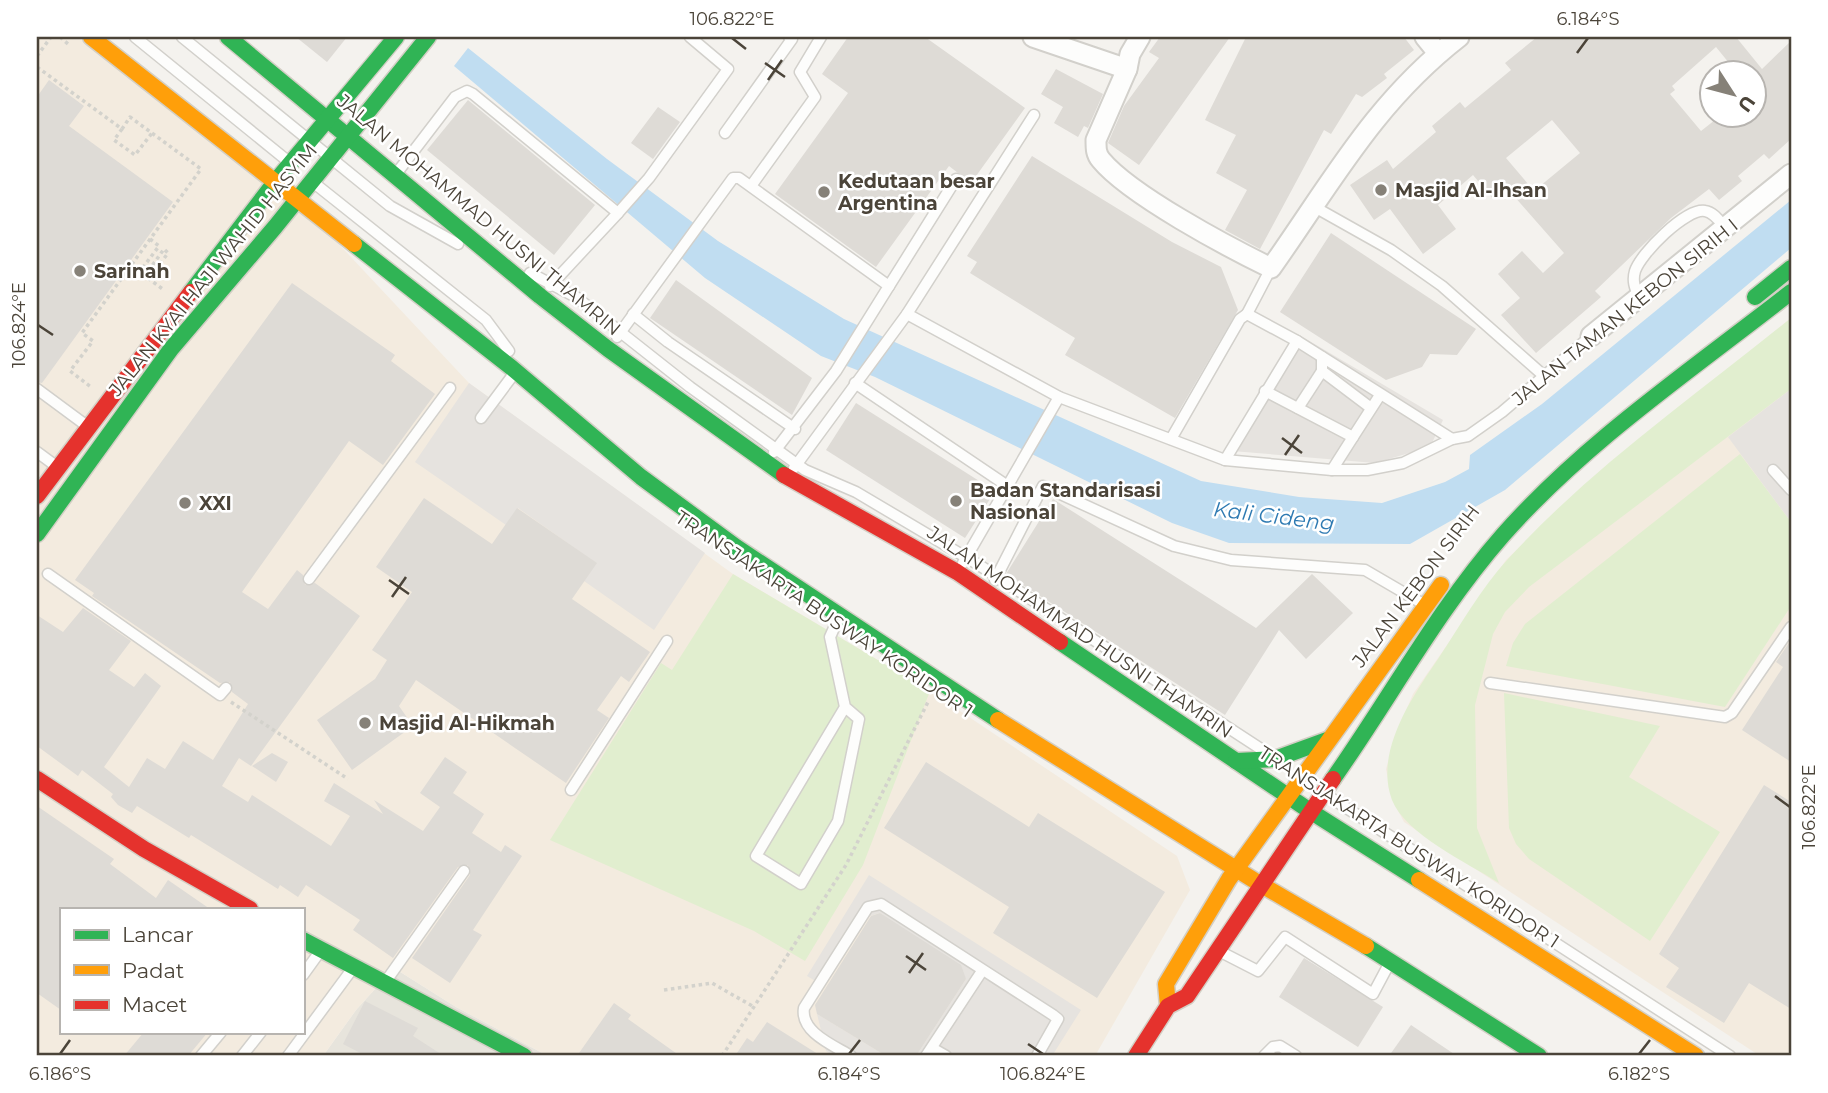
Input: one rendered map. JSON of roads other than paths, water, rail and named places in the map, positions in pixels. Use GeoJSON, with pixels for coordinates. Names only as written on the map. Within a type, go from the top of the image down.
{"type":"FeatureCollection","features":[{"type":"Feature","properties":{"kind":"main road"},"geometry":{"type":"LineString","coordinates":[[92,37],[516,372],[641,477],[837,621],[1246,886],[1539,1056]]}},
{"type":"Feature","properties":{"kind":"main road","name":"JALAN MOHAMMAD HUSNI THAMRIN"},"geometry":{"type":"LineString","coordinates":[[228,37],[329,117],[540,296],[608,349],[771,455],[786,476],[962,564],[989,593],[1287,796],[1696,1056]]}},
{"type":"Feature","properties":{"kind":"main road","name":"JALAN KYAI HAJI WAHID HASYIM"},"geometry":{"type":"LineString","coordinates":[[37,534],[171,349],[428,37]]}},
{"type":"Feature","properties":{"kind":"main road","name":"JALAN KYAI HAJI WAHID HASYIM"},"geometry":{"type":"LineString","coordinates":[[37,496],[275,182],[388,41]]}},
{"type":"Feature","properties":{"kind":"main road"},"geometry":{"type":"LineString","coordinates":[[1739,309],[1791,268]]}},
{"type":"Feature","properties":{"kind":"main road","name":"JALAN KEBON SIRIH"},"geometry":{"type":"LineString","coordinates":[[1168,1006],[1166,984],[1310,811],[1367,731],[1466,580],[1545,491],[1594,447],[1791,292]]}},
{"type":"Feature","properties":{"kind":"main road"},"geometry":{"type":"LineString","coordinates":[[1553,460],[1656,374]]}},
{"type":"Feature","properties":{"kind":"main road","name":"JALAN KEBON SIRIH"},"geometry":{"type":"LineString","coordinates":[[1136,1056],[1168,1006],[1187,996],[1218,950],[1287,796],[1288,768],[1327,740],[1425,604],[1477,540]]}},
{"type":"Feature","properties":{"kind":"main road"},"geometry":{"type":"LineString","coordinates":[[1236,761],[1288,768],[1327,740]]}},
{"type":"Feature","properties":{"kind":"main road"},"geometry":{"type":"LineString","coordinates":[[37,779],[144,849],[248,908]]}},
{"type":"Feature","properties":{"kind":"main road"},"geometry":{"type":"LineString","coordinates":[[304,941],[524,1056]]}},
{"type":"Feature","properties":{"kind":"street"},"geometry":{"type":"LineString","coordinates":[[1140,37],[1129,54],[1127,69],[1096,140],[1096,152],[1100,159],[1146,196],[1271,268],[1311,205],[1382,109],[1438,53],[1459,37]]}},
{"type":"Feature","properties":{"kind":"street"},"geometry":{"type":"LineString","coordinates":[[1425,37],[1438,53]]}},
{"type":"Feature","properties":{"kind":"street"},"geometry":{"type":"LineString","coordinates":[[1039,38],[1127,69]]}},
{"type":"Feature","properties":{"kind":"street","name":"JALAN TAMAN KEBON SIRIH I"},"geometry":{"type":"LineString","coordinates":[[1591,336],[1791,174]]}},
{"type":"Feature","properties":{"kind":"lane"},"geometry":{"type":"LineString","coordinates":[[135,37],[486,320],[537,390]]}},
{"type":"Feature","properties":{"kind":"lane","name":"TRANSJAKARTA BUSWAY KORIDOR 1"},"geometry":{"type":"LineString","coordinates":[[182,37],[390,206],[455,243],[576,297],[771,455],[798,464],[856,492],[962,564],[997,577],[1323,793],[1730,1056]]}},
{"type":"Feature","properties":{"kind":"lane"},"geometry":{"type":"LineString","coordinates":[[540,296],[649,178],[728,69],[691,37]]}},
{"type":"Feature","properties":{"kind":"lane"},"geometry":{"type":"LineString","coordinates":[[725,133],[792,39],[789,37]]}},
{"type":"Feature","properties":{"kind":"lane"},"geometry":{"type":"LineString","coordinates":[[751,186],[815,97],[800,72],[821,37]]}},
{"type":"Feature","properties":{"kind":"lane"},"geometry":{"type":"LineString","coordinates":[[395,175],[455,97],[467,91],[619,212]]}},
{"type":"Feature","properties":{"kind":"lane"},"geometry":{"type":"LineString","coordinates":[[786,476],[822,432],[906,315],[1034,116]]}},
{"type":"Feature","properties":{"kind":"lane"},"geometry":{"type":"LineString","coordinates":[[608,349],[733,178],[739,178],[751,186],[889,286]]}},
{"type":"Feature","properties":{"kind":"lane"},"geometry":{"type":"LineString","coordinates":[[771,455],[794,429],[836,371],[956,179]]}},
{"type":"Feature","properties":{"kind":"lane"},"geometry":{"type":"LineString","coordinates":[[1311,205],[1391,250],[1442,286],[1544,376]]}},
{"type":"Feature","properties":{"kind":"lane"},"geometry":{"type":"LineString","coordinates":[[1639,298],[1633,284],[1635,270],[1649,248],[1692,213],[1706,211],[1715,216],[1726,229]]}},
{"type":"Feature","properties":{"kind":"lane"},"geometry":{"type":"LineString","coordinates":[[1171,439],[1240,319],[1247,314],[1271,268]]}},
{"type":"Feature","properties":{"kind":"lane"},"geometry":{"type":"LineString","coordinates":[[633,314],[668,342],[794,429]]}},
{"type":"Feature","properties":{"kind":"lane"},"geometry":{"type":"LineString","coordinates":[[1247,314],[1297,341],[1452,439]]}},
{"type":"Feature","properties":{"kind":"lane","name":"JALAN TAMAN KEBON SIRIH I"},"geometry":{"type":"LineString","coordinates":[[906,315],[1058,398],[1225,460],[1332,470],[1367,470],[1403,463],[1452,439],[1468,436],[1502,412],[1591,336]]}},
{"type":"Feature","properties":{"kind":"lane"},"geometry":{"type":"LineString","coordinates":[[1225,460],[1297,341]]}},
{"type":"Feature","properties":{"kind":"lane"},"geometry":{"type":"LineString","coordinates":[[1298,408],[1322,371],[1322,357]]}},
{"type":"Feature","properties":{"kind":"lane"},"geometry":{"type":"LineString","coordinates":[[1322,371],[1371,408]]}},
{"type":"Feature","properties":{"kind":"lane"},"geometry":{"type":"LineString","coordinates":[[481,418],[516,372]]}},
{"type":"Feature","properties":{"kind":"lane"},"geometry":{"type":"LineString","coordinates":[[856,383],[1006,483]]}},
{"type":"Feature","properties":{"kind":"lane"},"geometry":{"type":"LineString","coordinates":[[309,579],[450,388]]}},
{"type":"Feature","properties":{"kind":"lane"},"geometry":{"type":"LineString","coordinates":[[37,389],[88,427]]}},
{"type":"Feature","properties":{"kind":"lane"},"geometry":{"type":"LineString","coordinates":[[1265,391],[1353,437]]}},
{"type":"Feature","properties":{"kind":"lane"},"geometry":{"type":"LineString","coordinates":[[1332,470],[1380,395]]}},
{"type":"Feature","properties":{"kind":"lane"},"geometry":{"type":"LineString","coordinates":[[962,564],[1006,483],[1058,398]]}},
{"type":"Feature","properties":{"kind":"lane"},"geometry":{"type":"LineString","coordinates":[[37,452],[58,468]]}},
{"type":"Feature","properties":{"kind":"lane"},"geometry":{"type":"LineString","coordinates":[[1773,470],[1791,490]]}},
{"type":"Feature","properties":{"kind":"lane"},"geometry":{"type":"LineString","coordinates":[[989,593],[1043,486],[1174,546],[1231,560],[1365,570],[1425,604],[1441,617]]}},
{"type":"Feature","properties":{"kind":"lane"},"geometry":{"type":"LineString","coordinates":[[48,574],[223,692]]}},
{"type":"Feature","properties":{"kind":"lane"},"geometry":{"type":"LineString","coordinates":[[837,621],[830,637],[845,707],[859,719],[838,821],[801,884],[756,856],[845,707]]}},
{"type":"Feature","properties":{"kind":"lane","name":"TRANSJAKARTA BUSWAY KORIDOR 1"},"geometry":{"type":"LineString","coordinates":[[837,621],[935,688],[1246,886]]}},
{"type":"Feature","properties":{"kind":"lane"},"geometry":{"type":"LineString","coordinates":[[1490,683],[1725,717],[1732,713],[1791,627]]}},
{"type":"Feature","properties":{"kind":"lane"},"geometry":{"type":"LineString","coordinates":[[571,790],[667,641]]}},
{"type":"Feature","properties":{"kind":"lane"},"geometry":{"type":"LineString","coordinates":[[384,984],[464,871]]}},
{"type":"Feature","properties":{"kind":"lane"},"geometry":{"type":"LineString","coordinates":[[851,1056],[808,1027],[803,1016],[804,1008],[868,907],[881,904],[1058,1019],[1037,1056]]}},
{"type":"Feature","properties":{"kind":"lane"},"geometry":{"type":"LineString","coordinates":[[1282,911],[1388,966],[1484,1035]]}},
{"type":"Feature","properties":{"kind":"lane"},"geometry":{"type":"LineString","coordinates":[[1218,950],[1258,971],[1285,937],[1373,994],[1388,966]]}},
{"type":"Feature","properties":{"kind":"lane"},"geometry":{"type":"LineString","coordinates":[[304,974],[321,950]]}},
{"type":"Feature","properties":{"kind":"lane"},"geometry":{"type":"LineString","coordinates":[[288,1056],[353,968]]}},
{"type":"Feature","properties":{"kind":"lane"},"geometry":{"type":"LineString","coordinates":[[946,1056],[929,1052],[982,971]]}},
{"type":"Feature","properties":{"kind":"lane"},"geometry":{"type":"LineString","coordinates":[[201,1056],[218,1034]]}},
{"type":"Feature","properties":{"kind":"lane"},"geometry":{"type":"LineString","coordinates":[[242,1056],[259,1034]]}},
{"type":"Feature","properties":{"kind":"lane"},"geometry":{"type":"LineString","coordinates":[[1264,1056],[1280,1046],[1296,1056]]}},
{"type":"Feature","properties":{"kind":"water","name":"Kali Cideng"},"geometry":{"type":"Polygon","coordinates":[[[468,48],[607,159],[718,241],[844,319],[1201,481],[1299,497],[1382,503],[1445,482],[1469,469],[1470,455],[1542,404],[1791,200],[1791,248],[1505,490],[1410,544],[1229,543],[1172,523],[875,377],[821,356],[705,278],[454,66],[468,48]]]}},
{"type":"Feature","properties":{"kind":"place","name":"Masjid Al-Ihsan"},"geometry":{"type":"Point","coordinates":[1381,190]}},
{"type":"Feature","properties":{"kind":"place","name":"Kedutaan besar Argentina"},"geometry":{"type":"Point","coordinates":[824,192]}},
{"type":"Feature","properties":{"kind":"place","name":"Sarinah"},"geometry":{"type":"Point","coordinates":[80,271]}},
{"type":"Feature","properties":{"kind":"place","name":"Badan Standarisasi Nasional"},"geometry":{"type":"Point","coordinates":[956,501]}},
{"type":"Feature","properties":{"kind":"place","name":"XXI"},"geometry":{"type":"Point","coordinates":[185,503]}},
{"type":"Feature","properties":{"kind":"place","name":"Masjid Al-Hikmah"},"geometry":{"type":"Point","coordinates":[365,723]}}]}
